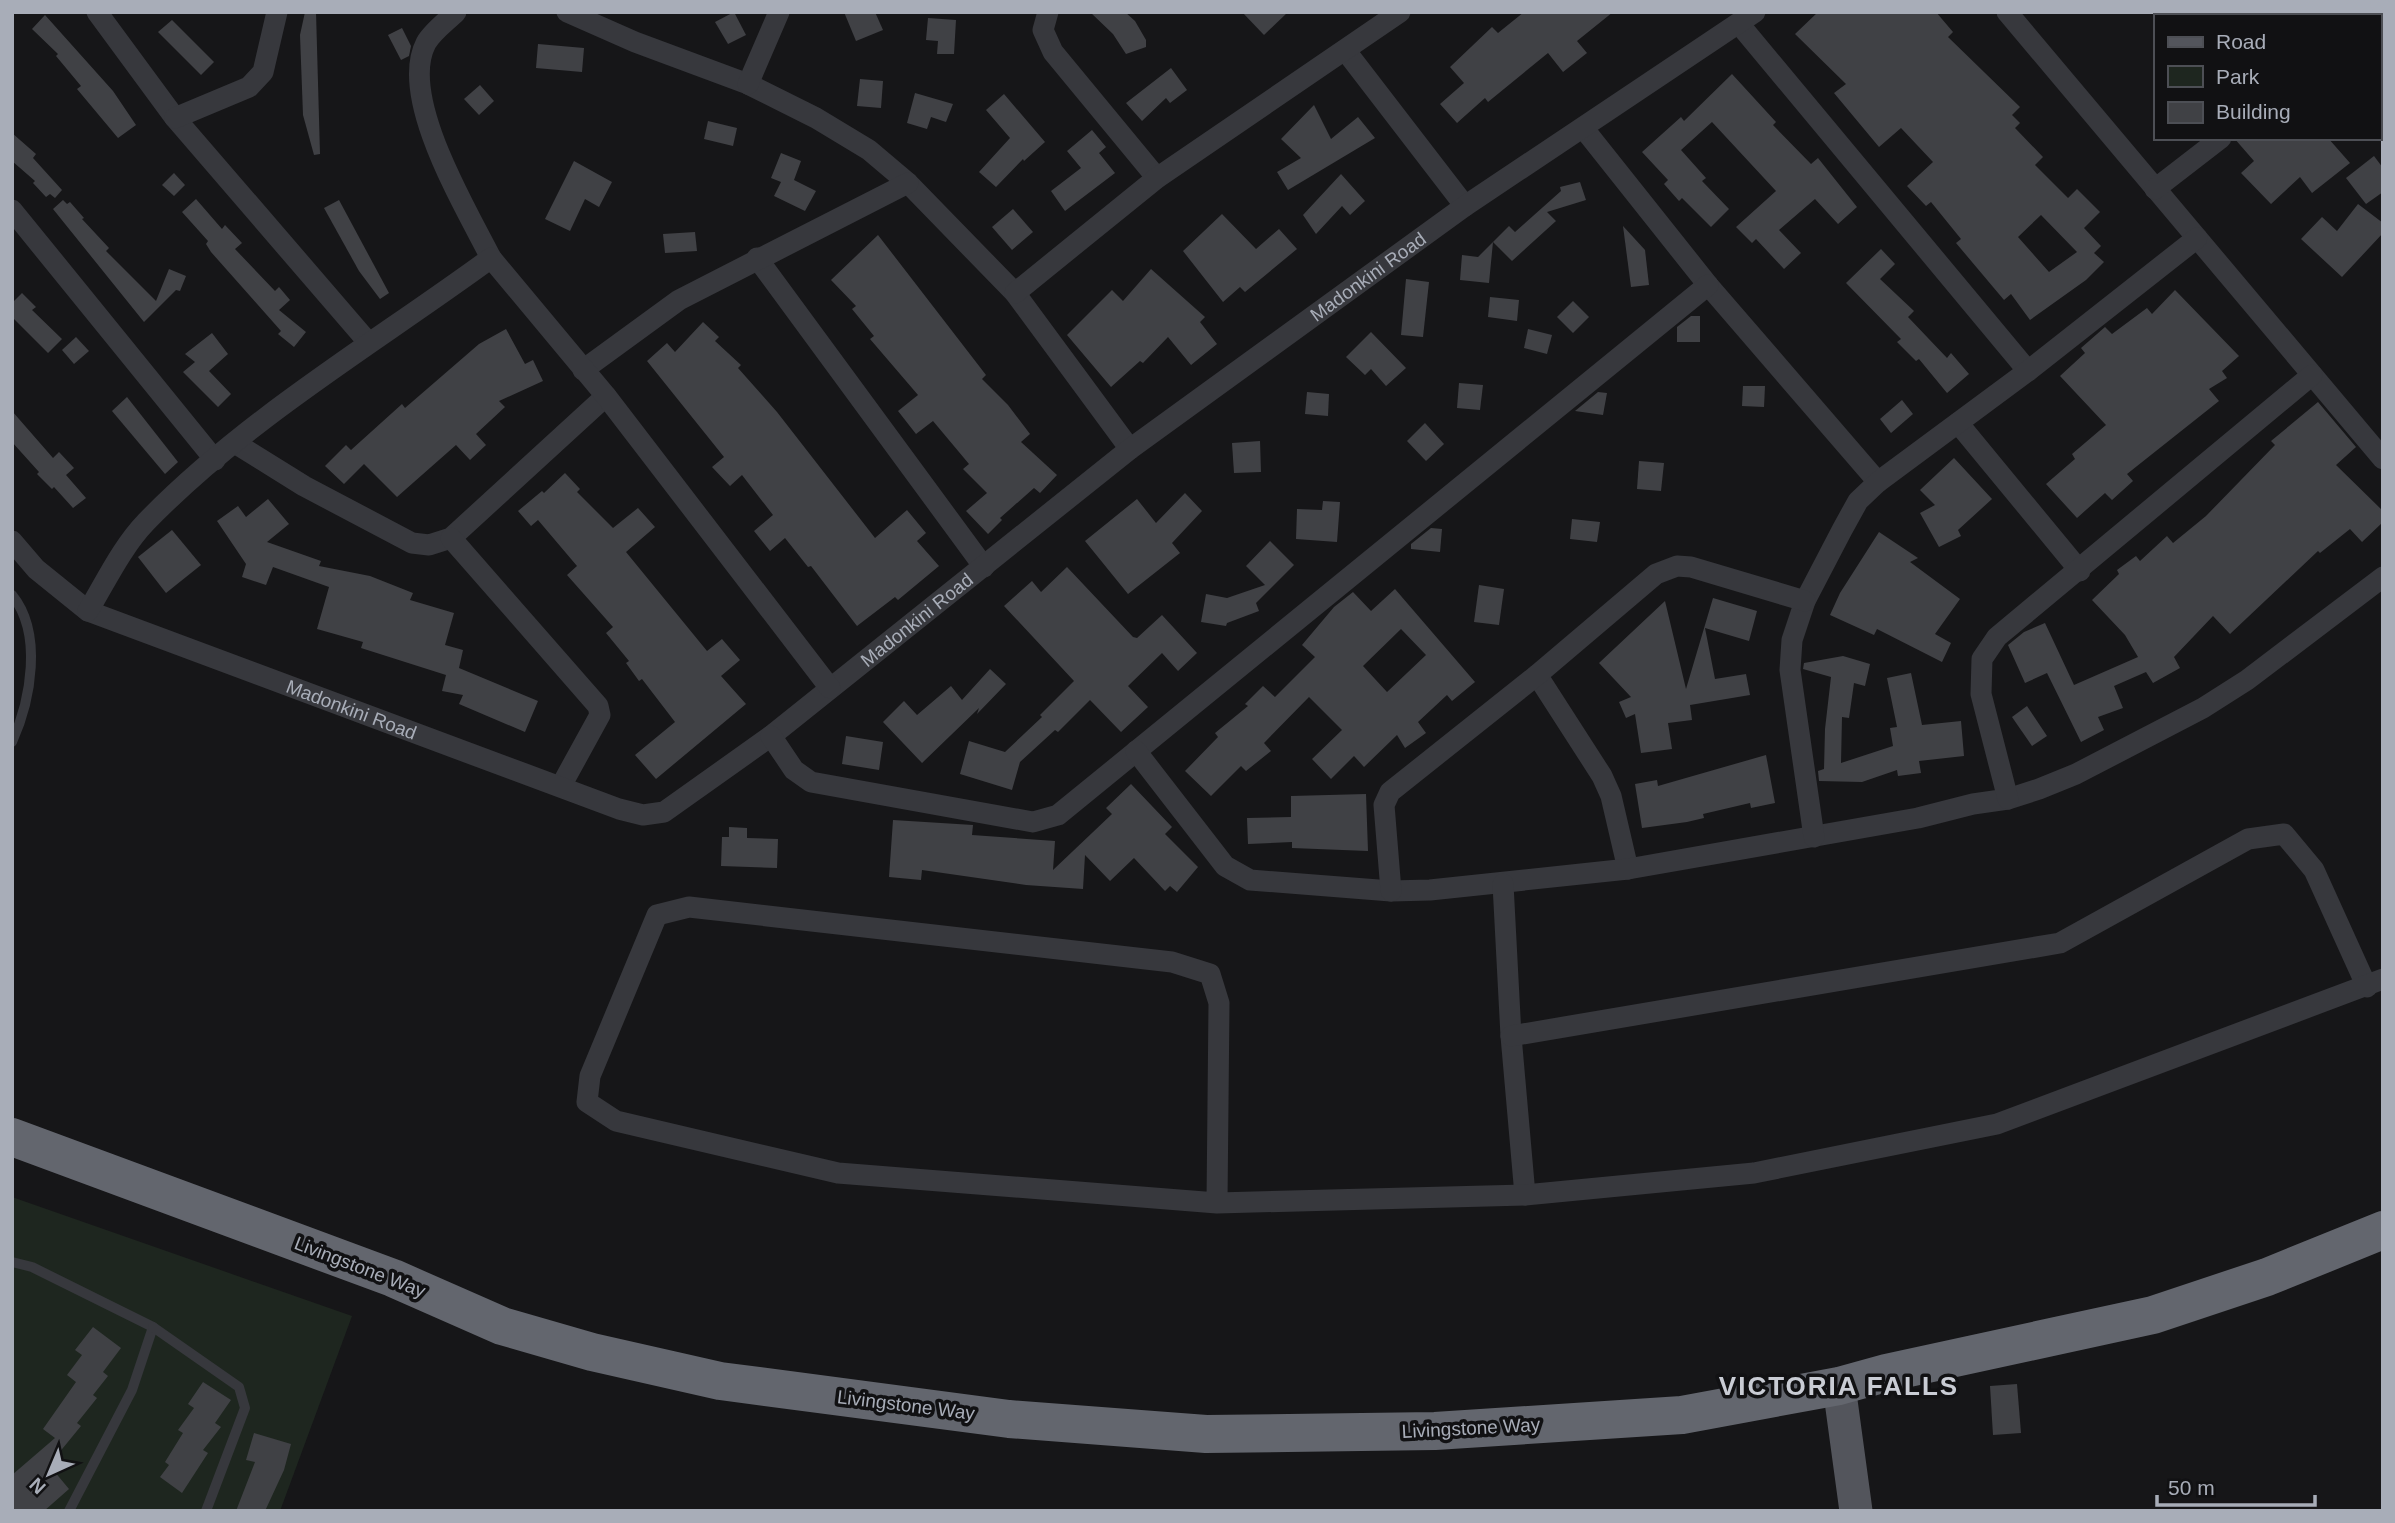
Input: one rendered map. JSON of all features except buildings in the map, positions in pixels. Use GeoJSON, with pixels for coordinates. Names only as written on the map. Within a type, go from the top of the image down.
{"type":"FeatureCollection","features":[{"type":"Feature","properties":{"kind":"highway","name":"Livingstone Way"},"geometry":{"type":"LineString","coordinates":[[12,1137],[393,1278],[502,1326],[592,1352],[734,1383],[1009,1419],[1206,1434],[1435,1431],[1682,1415],[1839,1386],[1886,1373],[2153,1315],[2267,1277],[2383,1230]]}},
{"type":"Feature","properties":{"kind":"main road"},"geometry":{"type":"LineString","coordinates":[[1839,1386],[1856,1511]]}},
{"type":"Feature","properties":{"kind":"street"},"geometry":{"type":"LineString","coordinates":[[97,12],[175,118],[368,342]]}},
{"type":"Feature","properties":{"kind":"street"},"geometry":{"type":"LineString","coordinates":[[175,118],[249,88],[263,72],[277,12]]}},
{"type":"Feature","properties":{"kind":"street"},"geometry":{"type":"LineString","coordinates":[[456,12],[426,43],[419,76],[423,114],[491,258],[606,396],[830,688]]}},
{"type":"Feature","properties":{"kind":"street"},"geometry":{"type":"LineString","coordinates":[[567,12],[635,42],[748,84],[816,118],[858,144],[908,183],[1015,293],[1130,449]]}},
{"type":"Feature","properties":{"kind":"street"},"geometry":{"type":"LineString","coordinates":[[748,84],[779,12]]}},
{"type":"Feature","properties":{"kind":"street"},"geometry":{"type":"LineString","coordinates":[[1048,12],[1043,30],[1053,52],[1157,178]]}},
{"type":"Feature","properties":{"kind":"street"},"geometry":{"type":"LineString","coordinates":[[1015,293],[1157,178],[1400,12]]}},
{"type":"Feature","properties":{"kind":"street"},"geometry":{"type":"LineString","coordinates":[[2007,12],[2383,459]]}},
{"type":"Feature","properties":{"kind":"street"},"geometry":{"type":"LineString","coordinates":[[1747,18],[2028,371]]}},
{"type":"Feature","properties":{"kind":"street","name":"Madonkini Road"},"geometry":{"type":"LineString","coordinates":[[12,541],[36,569],[88,611],[619,809],[643,816],[664,812],[771,736],[1130,449],[1465,206],[1747,18]]}},
{"type":"Feature","properties":{"kind":"street"},"geometry":{"type":"LineString","coordinates":[[1345,50],[1465,206]]}},
{"type":"Feature","properties":{"kind":"street"},"geometry":{"type":"LineString","coordinates":[[1584,129],[1709,285],[1878,482]]}},
{"type":"Feature","properties":{"kind":"street"},"geometry":{"type":"LineString","coordinates":[[2155,189],[2218,140]]}},
{"type":"Feature","properties":{"kind":"street"},"geometry":{"type":"LineString","coordinates":[[583,370],[679,300],[908,183]]}},
{"type":"Feature","properties":{"kind":"street"},"geometry":{"type":"LineString","coordinates":[[12,210],[215,460]]}},
{"type":"Feature","properties":{"kind":"street"},"geometry":{"type":"LineString","coordinates":[[1814,837],[1790,670],[1792,640],[1805,601],[1858,502],[1878,482],[2028,371],[2197,238]]}},
{"type":"Feature","properties":{"kind":"street"},"geometry":{"type":"LineString","coordinates":[[88,611],[129,544],[146,523],[215,460],[368,342],[491,258]]}},
{"type":"Feature","properties":{"kind":"street"},"geometry":{"type":"LineString","coordinates":[[757,258],[984,567]]}},
{"type":"Feature","properties":{"kind":"street"},"geometry":{"type":"LineString","coordinates":[[771,736],[794,770],[811,782],[1033,822],[1058,815],[1709,285]]}},
{"type":"Feature","properties":{"kind":"street"},"geometry":{"type":"LineString","coordinates":[[2008,799],[1981,694],[1982,659],[1997,637],[2080,571],[2312,375]]}},
{"type":"Feature","properties":{"kind":"street"},"geometry":{"type":"LineString","coordinates":[[235,443],[304,486],[412,543],[429,545],[451,538],[606,396]]}},
{"type":"Feature","properties":{"kind":"street"},"geometry":{"type":"LineString","coordinates":[[1958,423],[2080,571]]}},
{"type":"Feature","properties":{"kind":"street"},"geometry":{"type":"LineString","coordinates":[[451,538],[598,706],[600,715],[561,786]]}},
{"type":"Feature","properties":{"kind":"street"},"geometry":{"type":"LineString","coordinates":[[1391,891],[1385,798],[1649,580],[1676,566],[1691,567],[1805,601]]}},
{"type":"Feature","properties":{"kind":"street"},"geometry":{"type":"LineString","coordinates":[[1136,751],[1216,855],[1235,874],[1261,882],[1391,891],[1503,884],[1628,869],[1814,837],[2008,799],[2076,774],[2203,708],[2246,680],[2383,577]]}},
{"type":"Feature","properties":{"kind":"street"},"geometry":{"type":"LineString","coordinates":[[1537,675],[1612,796],[1628,869]]}},
{"type":"Feature","properties":{"kind":"street"},"geometry":{"type":"LineString","coordinates":[[1217,1203],[1219,1003],[1210,974],[1172,962],[689,907],[657,915],[590,1076],[587,1102],[616,1121],[838,1173],[1217,1203],[1525,1195],[1754,1173],[1997,1124],[2375,983],[2314,870],[2284,834],[2248,839],[2060,943],[1511,1036]]}},
{"type":"Feature","properties":{"kind":"street"},"geometry":{"type":"LineString","coordinates":[[1503,884],[1511,1036],[1525,1195]]}},
{"type":"Feature","properties":{"kind":"lane"},"geometry":{"type":"LineString","coordinates":[[12,595],[20,604],[30,633],[33,657],[18,729],[12,742]]}},
{"type":"Feature","properties":{"kind":"lane"},"geometry":{"type":"LineString","coordinates":[[12,1262],[32,1267],[153,1327],[239,1387],[245,1408],[206,1511]]}},
{"type":"Feature","properties":{"kind":"lane"},"geometry":{"type":"LineString","coordinates":[[69,1511],[132,1390],[153,1327]]}},
{"type":"Feature","properties":{"kind":"green space"},"geometry":{"type":"Polygon","coordinates":[[[12,1197],[352,1316],[280,1511],[12,1511],[12,1197]]]}},
{"type":"Feature","properties":{"kind":"district","name":"VICTORIA FALLS"},"geometry":{"type":"Point","coordinates":[1839,1386]}}]}
